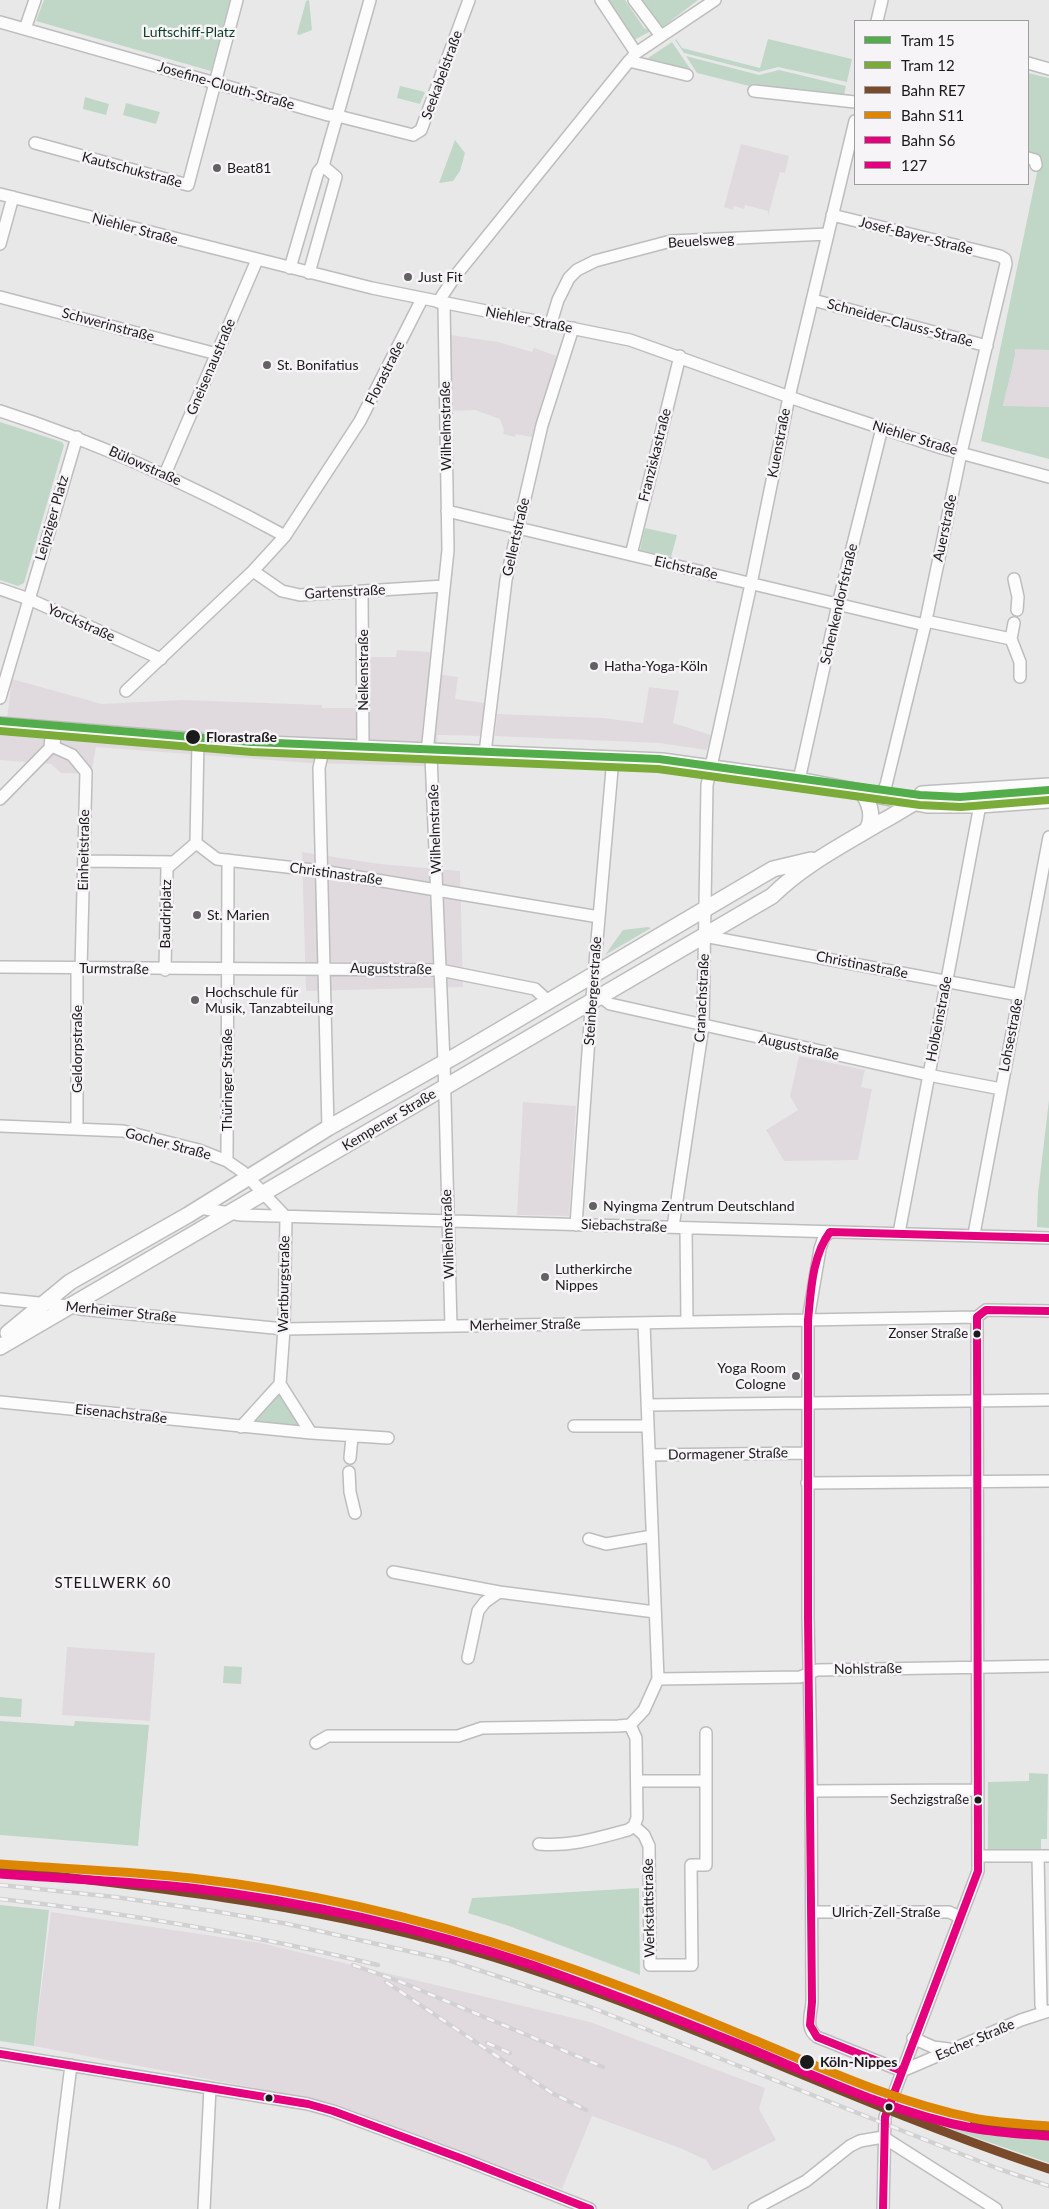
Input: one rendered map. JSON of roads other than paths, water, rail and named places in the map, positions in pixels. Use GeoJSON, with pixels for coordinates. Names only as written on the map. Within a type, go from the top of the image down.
{"type":"FeatureCollection","features":[{"type":"Feature","properties":{"kind":"main road"},"geometry":{"type":"LineString","coordinates":[[0,725],[198,741],[662,761],[874,792],[932,794],[1049,786]]}},
{"type":"Feature","properties":{"kind":"main road"},"geometry":{"type":"LineString","coordinates":[[836,786],[874,792],[911,804],[980,805],[1049,800]]}},
{"type":"Feature","properties":{"kind":"main road"},"geometry":{"type":"LineString","coordinates":[[873,827],[869,825],[870,812],[868,801],[874,792]]}},
{"type":"Feature","properties":{"kind":"main road","name":"Kempener Straße"},"geometry":{"type":"LineString","coordinates":[[0,1347],[704,936],[777,891],[786,881],[829,854],[911,804],[932,794]]}},
{"type":"Feature","properties":{"kind":"main road","name":"Kempener Straße"},"geometry":{"type":"LineString","coordinates":[[0,1338],[45,1304],[70,1282],[200,1208],[328,1128],[773,869],[799,864],[829,854]]}},
{"type":"Feature","properties":{"kind":"main road"},"geometry":{"type":"LineString","coordinates":[[765,874],[773,878],[777,891]]}},
{"type":"Feature","properties":{"kind":"street"},"geometry":{"type":"LineString","coordinates":[[25,29],[35,0]]}},
{"type":"Feature","properties":{"kind":"street","name":"Kautschukstraße"},"geometry":{"type":"LineString","coordinates":[[36,144],[188,185],[237,0]]}},
{"type":"Feature","properties":{"kind":"street"},"geometry":{"type":"LineString","coordinates":[[290,268],[314,183],[318,172],[323,166],[338,116],[370,0]]}},
{"type":"Feature","properties":{"kind":"street","name":"Seekabelstraße"},"geometry":{"type":"LineString","coordinates":[[338,116],[413,135],[418,134],[469,0]]}},
{"type":"Feature","properties":{"kind":"street"},"geometry":{"type":"LineString","coordinates":[[601,0],[633,57],[687,75]]}},
{"type":"Feature","properties":{"kind":"street"},"geometry":{"type":"LineString","coordinates":[[634,0],[661,36]]}},
{"type":"Feature","properties":{"kind":"street"},"geometry":{"type":"LineString","coordinates":[[441,303],[456,275],[633,57],[715,0]]}},
{"type":"Feature","properties":{"kind":"street"},"geometry":{"type":"LineString","coordinates":[[877,20],[882,0]]}},
{"type":"Feature","properties":{"kind":"street","name":"Josefine-Clouth-Straße"},"geometry":{"type":"LineString","coordinates":[[0,22],[215,84],[328,115],[338,116]]}},
{"type":"Feature","properties":{"kind":"street"},"geometry":{"type":"LineString","coordinates":[[1029,63],[1049,69]]}},
{"type":"Feature","properties":{"kind":"street"},"geometry":{"type":"LineString","coordinates":[[754,91],[854,102]]}},
{"type":"Feature","properties":{"kind":"street","name":"Kuenstraße"},"geometry":{"type":"LineString","coordinates":[[710,767],[751,584],[789,397],[854,125]]}},
{"type":"Feature","properties":{"kind":"street"},"geometry":{"type":"LineString","coordinates":[[309,273],[336,177],[323,166]]}},
{"type":"Feature","properties":{"kind":"street","name":"Niehler Straße"},"geometry":{"type":"LineString","coordinates":[[0,194],[309,273],[441,303],[551,322],[630,340],[882,428],[961,453],[1049,477]]}},
{"type":"Feature","properties":{"kind":"street"},"geometry":{"type":"LineString","coordinates":[[0,244],[13,197]]}},
{"type":"Feature","properties":{"kind":"street","name":"Josef-Bayer-Straße"},"geometry":{"type":"LineString","coordinates":[[832,215],[1000,256]]}},
{"type":"Feature","properties":{"kind":"street","name":"Beuelsweg"},"geometry":{"type":"LineString","coordinates":[[551,322],[558,300],[569,278],[577,270],[595,261],[671,241],[828,234]]}},
{"type":"Feature","properties":{"kind":"street","name":"Auerstraße"},"geometry":{"type":"LineString","coordinates":[[874,792],[926,623],[961,453],[1006,264],[1005,258],[1000,256]]}},
{"type":"Feature","properties":{"kind":"street","name":"Gneisenaustraße"},"geometry":{"type":"LineString","coordinates":[[164,474],[257,260]]}},
{"type":"Feature","properties":{"kind":"street","name":"Schwerinstraße"},"geometry":{"type":"LineString","coordinates":[[0,297],[217,354]]}},
{"type":"Feature","properties":{"kind":"street","name":"Florastraße"},"geometry":{"type":"LineString","coordinates":[[126,691],[253,571],[285,536],[360,422],[422,299]]}},
{"type":"Feature","properties":{"kind":"street","name":"Schneider-Clauss-Straße"},"geometry":{"type":"LineString","coordinates":[[812,300],[987,346]]}},
{"type":"Feature","properties":{"kind":"street","name":"Wilhelmstraße"},"geometry":{"type":"LineString","coordinates":[[441,303],[448,550],[429,736],[445,1086],[451,1326]]}},
{"type":"Feature","properties":{"kind":"street","name":"Gellertstraße"},"geometry":{"type":"LineString","coordinates":[[486,753],[506,580],[542,425],[573,328]]}},
{"type":"Feature","properties":{"kind":"street","name":"Franziskastraße"},"geometry":{"type":"LineString","coordinates":[[630,555],[680,356]]}},
{"type":"Feature","properties":{"kind":"street","name":"Bülowstraße"},"geometry":{"type":"LineString","coordinates":[[0,411],[78,437],[164,474],[285,536]]}},
{"type":"Feature","properties":{"kind":"street","name":"Schenkendorfstraße"},"geometry":{"type":"LineString","coordinates":[[799,780],[838,604],[882,428]]}},
{"type":"Feature","properties":{"kind":"street","name":"Leipziger Platz"},"geometry":{"type":"LineString","coordinates":[[0,698],[78,437]]}},
{"type":"Feature","properties":{"kind":"street","name":"Eichstraße"},"geometry":{"type":"LineString","coordinates":[[447,512],[838,604],[926,623],[1011,638]]}},
{"type":"Feature","properties":{"kind":"street","name":"Gartenstraße"},"geometry":{"type":"LineString","coordinates":[[253,571],[266,581],[290,594],[300,596],[444,586]]}},
{"type":"Feature","properties":{"kind":"street"},"geometry":{"type":"LineString","coordinates":[[1014,579],[1018,598],[1017,610]]}},
{"type":"Feature","properties":{"kind":"street","name":"Yorckstraße"},"geometry":{"type":"LineString","coordinates":[[0,589],[29,599],[161,659]]}},
{"type":"Feature","properties":{"kind":"street","name":"Nelkenstraße"},"geometry":{"type":"LineString","coordinates":[[362,592],[363,748]]}},
{"type":"Feature","properties":{"kind":"street"},"geometry":{"type":"LineString","coordinates":[[1014,623],[1011,638],[1020,662],[1020,678]]}},
{"type":"Feature","properties":{"kind":"street"},"geometry":{"type":"LineString","coordinates":[[0,799],[52,748],[53,729]]}},
{"type":"Feature","properties":{"kind":"street"},"geometry":{"type":"LineString","coordinates":[[84,861],[174,862],[196,843],[198,741]]}},
{"type":"Feature","properties":{"kind":"street"},"geometry":{"type":"LineString","coordinates":[[328,1128],[320,768],[322,756],[329,747]]}},
{"type":"Feature","properties":{"kind":"street","name":"Einheitstraße"},"geometry":{"type":"LineString","coordinates":[[52,748],[72,755],[86,772],[79,969]]}},
{"type":"Feature","properties":{"kind":"street","name":"Steinbergerstraße"},"geometry":{"type":"LineString","coordinates":[[576,1225],[596,999],[594,974],[613,758]]}},
{"type":"Feature","properties":{"kind":"street","name":"Cranachstraße"},"geometry":{"type":"LineString","coordinates":[[673,1227],[703,1026],[707,786],[710,767]]}},
{"type":"Feature","properties":{"kind":"street","name":"Holbeinstraße"},"geometry":{"type":"LineString","coordinates":[[899,1233],[980,805]]}},
{"type":"Feature","properties":{"kind":"street","name":"Lohsestraße"},"geometry":{"type":"LineString","coordinates":[[974,1234],[1049,837]]}},
{"type":"Feature","properties":{"kind":"street","name":"Christinastraße"},"geometry":{"type":"LineString","coordinates":[[196,843],[217,859],[322,871],[599,917]]}},
{"type":"Feature","properties":{"kind":"street"},"geometry":{"type":"LineString","coordinates":[[227,970],[228,860]]}},
{"type":"Feature","properties":{"kind":"street","name":"Baudriplatz"},"geometry":{"type":"LineString","coordinates":[[165,970],[167,868],[174,862]]}},
{"type":"Feature","properties":{"kind":"street","name":"Christinastraße"},"geometry":{"type":"LineString","coordinates":[[704,936],[1019,995]]}},
{"type":"Feature","properties":{"kind":"street","name":"Turmstraße"},"geometry":{"type":"LineString","coordinates":[[0,967],[227,970]]}},
{"type":"Feature","properties":{"kind":"street","name":"Auguststraße"},"geometry":{"type":"LineString","coordinates":[[227,970],[324,968],[440,970],[535,989],[548,1000]]}},
{"type":"Feature","properties":{"kind":"street","name":"Geldorpstraße"},"geometry":{"type":"LineString","coordinates":[[77,1129],[79,969]]}},
{"type":"Feature","properties":{"kind":"street","name":"Thüringer Straße"},"geometry":{"type":"LineString","coordinates":[[227,970],[227,1161]]}},
{"type":"Feature","properties":{"kind":"street","name":"Auguststraße"},"geometry":{"type":"LineString","coordinates":[[596,999],[703,1026],[1001,1089]]}},
{"type":"Feature","properties":{"kind":"street","name":"Gocher Straße"},"geometry":{"type":"LineString","coordinates":[[0,1126],[123,1131],[156,1138],[227,1161],[264,1193]]}},
{"type":"Feature","properties":{"kind":"street","name":"Wartburgstraße"},"geometry":{"type":"LineString","coordinates":[[264,1193],[286,1217],[284,1329],[280,1384]]}},
{"type":"Feature","properties":{"kind":"street","name":"Siebachstraße"},"geometry":{"type":"LineString","coordinates":[[200,1208],[228,1214],[286,1217],[830,1232],[974,1234],[1049,1238]]}},
{"type":"Feature","properties":{"kind":"street"},"geometry":{"type":"LineString","coordinates":[[686,1228],[687,1322]]}},
{"type":"Feature","properties":{"kind":"street"},"geometry":{"type":"LineString","coordinates":[[830,1232],[824,1238],[820,1249],[808,1320],[807,1483],[812,1912],[812,2002],[809,2025],[811,2031],[820,2038],[902,2071]]}},
{"type":"Feature","properties":{"kind":"street","name":"Merheimer Straße"},"geometry":{"type":"LineString","coordinates":[[0,1299],[80,1309],[284,1329],[977,1317],[986,1310],[1049,1311]]}},
{"type":"Feature","properties":{"kind":"street"},"geometry":{"type":"LineString","coordinates":[[883,2209],[883,2137],[885,2117],[913,2038],[978,1871],[977,1317]]}},
{"type":"Feature","properties":{"kind":"street"},"geometry":{"type":"LineString","coordinates":[[316,1743],[328,1736],[458,1736],[482,1728],[630,1725],[644,1710],[658,1679],[644,1322]]}},
{"type":"Feature","properties":{"kind":"street"},"geometry":{"type":"LineString","coordinates":[[241,1426],[280,1384],[311,1434]]}},
{"type":"Feature","properties":{"kind":"street"},"geometry":{"type":"LineString","coordinates":[[647,1405],[1049,1400]]}},
{"type":"Feature","properties":{"kind":"street","name":"Eisenachstraße"},"geometry":{"type":"LineString","coordinates":[[0,1402],[311,1434],[388,1438]]}},
{"type":"Feature","properties":{"kind":"street"},"geometry":{"type":"LineString","coordinates":[[574,1426],[648,1426]]}},
{"type":"Feature","properties":{"kind":"street"},"geometry":{"type":"LineString","coordinates":[[350,1458],[352,1437]]}},
{"type":"Feature","properties":{"kind":"street","name":"Dormagener Straße"},"geometry":{"type":"LineString","coordinates":[[649,1455],[807,1453]]}},
{"type":"Feature","properties":{"kind":"street"},"geometry":{"type":"LineString","coordinates":[[349,1472],[350,1492],[355,1513]]}},
{"type":"Feature","properties":{"kind":"street"},"geometry":{"type":"LineString","coordinates":[[807,1483],[1049,1481]]}},
{"type":"Feature","properties":{"kind":"street"},"geometry":{"type":"LineString","coordinates":[[589,1539],[606,1544],[652,1536]]}},
{"type":"Feature","properties":{"kind":"street"},"geometry":{"type":"LineString","coordinates":[[393,1572],[499,1592],[655,1612]]}},
{"type":"Feature","properties":{"kind":"street"},"geometry":{"type":"LineString","coordinates":[[468,1658],[478,1611],[485,1602],[499,1592]]}},
{"type":"Feature","properties":{"kind":"street","name":"Nohlstraße"},"geometry":{"type":"LineString","coordinates":[[658,1679],[800,1678],[817,1670],[1049,1666]]}},
{"type":"Feature","properties":{"kind":"street"},"geometry":{"type":"LineString","coordinates":[[539,1844],[562,1846],[628,1830],[634,1826],[637,1818],[636,1738],[630,1725]]}},
{"type":"Feature","properties":{"kind":"street","name":"Werkstattstraße"},"geometry":{"type":"LineString","coordinates":[[634,1826],[644,1835],[649,1846],[650,1965],[692,1965],[691,1865],[706,1865],[706,1733]]}},
{"type":"Feature","properties":{"kind":"street"},"geometry":{"type":"LineString","coordinates":[[637,1781],[706,1781]]}},
{"type":"Feature","properties":{"kind":"street"},"geometry":{"type":"LineString","coordinates":[[811,1791],[978,1790]]}},
{"type":"Feature","properties":{"kind":"street"},"geometry":{"type":"LineString","coordinates":[[979,1856],[1043,1856],[1041,2004],[1046,2012]]}},
{"type":"Feature","properties":{"kind":"street","name":"Ulrich-Zell-Straße"},"geometry":{"type":"LineString","coordinates":[[812,1912],[949,1912],[960,1917]]}},
{"type":"Feature","properties":{"kind":"street","name":"Escher Straße"},"geometry":{"type":"LineString","coordinates":[[902,2071],[1046,2012]]}},
{"type":"Feature","properties":{"kind":"street"},"geometry":{"type":"LineString","coordinates":[[913,2038],[933,2047],[953,2049]]}},
{"type":"Feature","properties":{"kind":"street"},"geometry":{"type":"LineString","coordinates":[[0,2054],[269,2096],[333,2111],[590,2209]]}},
{"type":"Feature","properties":{"kind":"street"},"geometry":{"type":"LineString","coordinates":[[53,2209],[71,2065]]}},
{"type":"Feature","properties":{"kind":"street"},"geometry":{"type":"LineString","coordinates":[[204,2209],[210,2088]]}},
{"type":"Feature","properties":{"kind":"street"},"geometry":{"type":"LineString","coordinates":[[754,2209],[806,2182],[850,2146],[860,2141],[883,2137],[996,2209]]}},
{"type":"Feature","properties":{"kind":"railway"},"geometry":{"type":"LineString","coordinates":[[0,1885],[115,1897],[213,1911],[288,1924],[448,1960],[585,2005],[999,2169],[1049,2186]]}},
{"type":"Feature","properties":{"kind":"railway"},"geometry":{"type":"LineString","coordinates":[[0,1899],[190,1926],[378,1965]]}},
{"type":"Feature","properties":{"kind":"railway"},"geometry":{"type":"LineString","coordinates":[[353,1965],[401,1982],[603,2067]]}},
{"type":"Feature","properties":{"kind":"railway"},"geometry":{"type":"LineString","coordinates":[[386,1982],[552,2093],[586,2110]]}},
{"type":"Feature","properties":{"kind":"railway"},"geometry":{"type":"LineString","coordinates":[[487,2043],[510,2053]]}},
{"type":"Feature","properties":{"kind":"tram line","name":"15"},"geometry":{"type":"LineString","coordinates":[[0,721],[252,742],[659,759],[920,795],[960,797],[1049,790]]}},
{"type":"Feature","properties":{"kind":"tram line","name":"12"},"geometry":{"type":"LineString","coordinates":[[0,731],[252,752],[658,769],[920,805],[961,807],[1049,800]]}},
{"type":"Feature","properties":{"kind":"rail line","name":"S11"},"geometry":{"type":"LineString","coordinates":[[0,1864],[191,1878],[278,1890],[406,1918],[532,1955],[586,1974],[694,2015],[858,2083],[915,2103],[982,2120],[1049,2126]]}},
{"type":"Feature","properties":{"kind":"rail line","name":"RE7"},"geometry":{"type":"LineString","coordinates":[[0,1870],[187,1892],[310,1912],[372,1925],[493,1957],[633,2006],[909,2118],[1049,2169]]}},
{"type":"Feature","properties":{"kind":"rail line","name":"S6"},"geometry":{"type":"LineString","coordinates":[[0,1874],[191,1888],[278,1901],[406,1928],[448,1939],[558,1974],[855,2092],[913,2113],[982,2130],[1048,2136]]}},
{"type":"Feature","properties":{"kind":"rail line","name":"RE7"},"geometry":{"type":"LineString","coordinates":[[974,2125],[1004,2130],[1049,2133]]}},
{"type":"Feature","properties":{"kind":"place","name":"Beat81"},"geometry":{"type":"Point","coordinates":[217,168]}},
{"type":"Feature","properties":{"kind":"place","name":"Just Fit"},"geometry":{"type":"Point","coordinates":[408,277]}},
{"type":"Feature","properties":{"kind":"place","name":"St. Bonifatius"},"geometry":{"type":"Point","coordinates":[267,365]}},
{"type":"Feature","properties":{"kind":"place","name":"Hatha-Yoga-Köln"},"geometry":{"type":"Point","coordinates":[594,666]}},
{"type":"Feature","properties":{"kind":"place","name":"Florastraße"},"geometry":{"type":"Point","coordinates":[193,737]}},
{"type":"Feature","properties":{"kind":"place","name":"St. Marien"},"geometry":{"type":"Point","coordinates":[197,915]}},
{"type":"Feature","properties":{"kind":"place","name":"Hochschule für Musik, Tanzabteilung"},"geometry":{"type":"Point","coordinates":[195,1000]}},
{"type":"Feature","properties":{"kind":"place","name":"Nyingma Zentrum Deutschland"},"geometry":{"type":"Point","coordinates":[593,1206]}},
{"type":"Feature","properties":{"kind":"place","name":"Lutherkirche Nippes"},"geometry":{"type":"Point","coordinates":[545,1277]}},
{"type":"Feature","properties":{"kind":"place","name":"Zonser Straße"},"geometry":{"type":"Point","coordinates":[977,1334]}},
{"type":"Feature","properties":{"kind":"place","name":"Yoga Room Cologne"},"geometry":{"type":"Point","coordinates":[796,1376]}},
{"type":"Feature","properties":{"kind":"place","name":"Sechzigstraße"},"geometry":{"type":"Point","coordinates":[978,1800]}},
{"type":"Feature","properties":{"kind":"place","name":"Köln-Nippes"},"geometry":{"type":"Point","coordinates":[807,2062]}},
{"type":"Feature","properties":{"kind":"district","name":"STELLWERK 60"},"geometry":{"type":"Point","coordinates":[113,1583]}},
{"type":"Feature","properties":{"kind":"park label","name":"Luftschiff-Platz"},"geometry":{"type":"Point","coordinates":[189,32]}}]}
